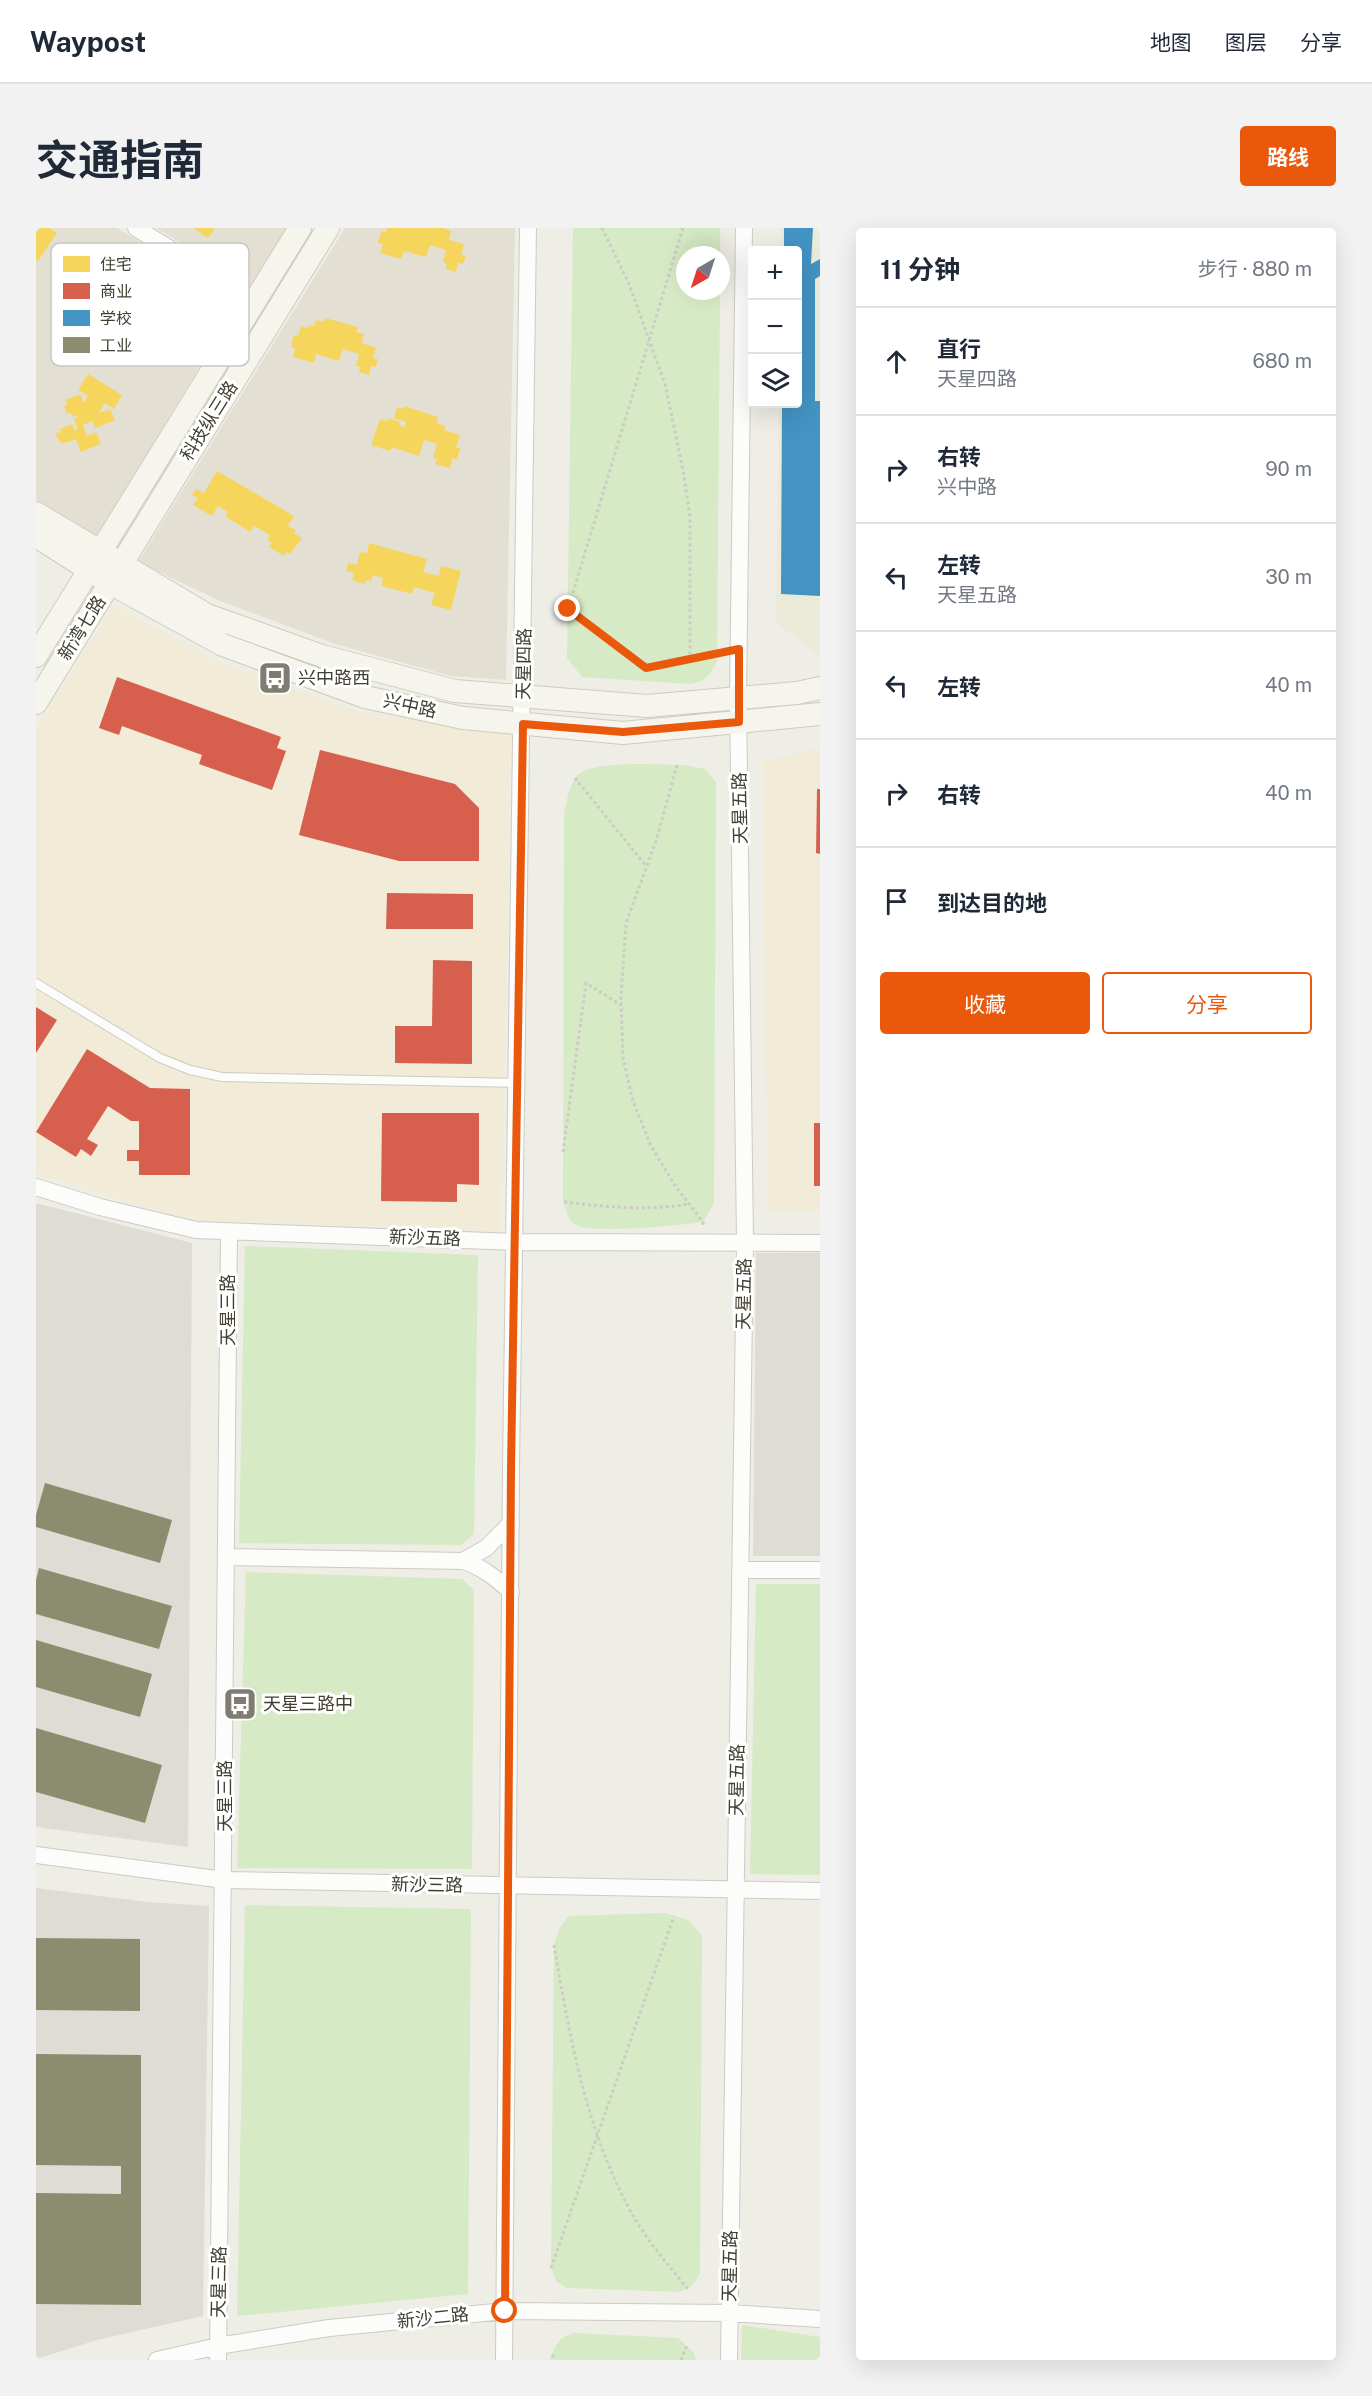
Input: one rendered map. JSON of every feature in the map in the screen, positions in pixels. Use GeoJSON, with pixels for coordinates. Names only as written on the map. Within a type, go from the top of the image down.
{"type":"FeatureCollection","features":[{"type":"Feature","properties":{"kind":"street"},"geometry":{"type":"LineString","coordinates":[[136,228],[160,243]]}},
{"type":"Feature","properties":{"kind":"street","name":"科技纵三路"},"geometry":{"type":"LineString","coordinates":[[249,311],[300,228]]}},
{"type":"Feature","properties":{"kind":"street","name":"科技纵三路"},"geometry":{"type":"LineString","coordinates":[[249,356],[328,228]]}},
{"type":"Feature","properties":{"kind":"street","name":"天星四路"},"geometry":{"type":"LineString","coordinates":[[504,2360],[511,1523],[528,228]]}},
{"type":"Feature","properties":{"kind":"street","name":"天星五路"},"geometry":{"type":"LineString","coordinates":[[729,2360],[745,1242],[738,698],[744,228]]}},
{"type":"Feature","properties":{"kind":"street"},"geometry":{"type":"LineString","coordinates":[[249,297],[255,301]]}},
{"type":"Feature","properties":{"kind":"street","name":"科技纵三路"},"geometry":{"type":"LineString","coordinates":[[95,561],[215,366]]}},
{"type":"Feature","properties":{"kind":"street","name":"科技纵三路"},"geometry":{"type":"LineString","coordinates":[[115,574],[243,366]]}},
{"type":"Feature","properties":{"kind":"street","name":"兴中路"},"geometry":{"type":"LineString","coordinates":[[36,513],[95,561],[223,645],[365,697],[464,718],[623,732],[820,714]]}},
{"type":"Feature","properties":{"kind":"street","name":"兴中路"},"geometry":{"type":"LineString","coordinates":[[36,536],[95,561]]}},
{"type":"Feature","properties":{"kind":"street","name":"新湾七路"},"geometry":{"type":"LineString","coordinates":[[36,656],[95,561]]}},
{"type":"Feature","properties":{"kind":"street","name":"兴中路"},"geometry":{"type":"LineString","coordinates":[[115,574],[207,615],[321,656],[455,691],[647,706],[797,693],[820,688]]}},
{"type":"Feature","properties":{"kind":"street","name":"新湾七路"},"geometry":{"type":"LineString","coordinates":[[36,703],[115,574]]}},
{"type":"Feature","properties":{"kind":"street","name":"新沙五路"},"geometry":{"type":"LineString","coordinates":[[36,1187],[100,1208],[196,1230],[515,1242],[820,1243]]}},
{"type":"Feature","properties":{"kind":"street","name":"天星三路"},"geometry":{"type":"LineString","coordinates":[[218,2353],[229,1232]]}},
{"type":"Feature","properties":{"kind":"street"},"geometry":{"type":"LineString","coordinates":[[463,1561],[486,1548],[511,1523]]}},
{"type":"Feature","properties":{"kind":"street"},"geometry":{"type":"LineString","coordinates":[[226,1557],[463,1561],[493,1575],[511,1592]]}},
{"type":"Feature","properties":{"kind":"street"},"geometry":{"type":"LineString","coordinates":[[740,1570],[820,1570]]}},
{"type":"Feature","properties":{"kind":"street","name":"新沙三路"},"geometry":{"type":"LineString","coordinates":[[36,1855],[224,1880],[820,1891]]}},
{"type":"Feature","properties":{"kind":"street","name":"新沙二路"},"geometry":{"type":"LineString","coordinates":[[158,2360],[218,2353],[329,2328],[505,2311],[730,2313],[820,2319]]}},
{"type":"Feature","properties":{"kind":"lane"},"geometry":{"type":"LineString","coordinates":[[36,983],[160,1058],[190,1070],[222,1077],[518,1083]]}},
{"type":"Feature","properties":{"kind":"path"},"geometry":{"type":"LineString","coordinates":[[602,228],[629,284],[669,402],[690,518],[690,658]]}},
{"type":"Feature","properties":{"kind":"path"},"geometry":{"type":"LineString","coordinates":[[683,228],[568,609],[646,668],[739,649]]}},
{"type":"Feature","properties":{"kind":"path"},"geometry":{"type":"LineString","coordinates":[[677,765],[656,841],[626,923],[621,1005],[623,1058],[633,1101],[650,1144],[674,1184],[703,1222],[703,1242]]}},
{"type":"Feature","properties":{"kind":"path"},"geometry":{"type":"LineString","coordinates":[[575,778],[646,866]]}},
{"type":"Feature","properties":{"kind":"path"},"geometry":{"type":"LineString","coordinates":[[563,1152],[586,983],[621,1005]]}},
{"type":"Feature","properties":{"kind":"path"},"geometry":{"type":"LineString","coordinates":[[564,1202],[616,1208],[662,1208],[689,1204]]}},
{"type":"Feature","properties":{"kind":"path"},"geometry":{"type":"LineString","coordinates":[[551,2268],[674,1916]]}},
{"type":"Feature","properties":{"kind":"path"},"geometry":{"type":"LineString","coordinates":[[554,1945],[573,2049],[598,2134],[631,2211],[660,2255],[688,2289]]}},
{"type":"Feature","properties":{"kind":"path"},"geometry":{"type":"LineString","coordinates":[[681,2360],[687,2345]]}},
{"type":"Feature","properties":{"kind":"path"},"geometry":{"type":"LineString","coordinates":[[552,2355],[555,2360]]}},
{"type":"Feature","properties":{"kind":"shaded area"},"geometry":{"type":"Polygon","coordinates":[[[36,228],[117,228],[142,243],[51,243],[51,366],[200,366],[96,537],[36,500],[36,228]]]}},
{"type":"Feature","properties":{"kind":"shaded area"},"geometry":{"type":"Polygon","coordinates":[[[156,228],[291,228],[254,288],[249,285],[249,243],[180,243],[156,228]]]}},
{"type":"Feature","properties":{"kind":"shaded area"},"geometry":{"type":"Polygon","coordinates":[[[345,228],[515,228],[506,680],[451,676],[335,644],[218,600],[138,562],[345,228]]]}},
{"type":"Feature","properties":{"kind":"shaded area"},"geometry":{"type":"Polygon","coordinates":[[[781,228],[820,228],[820,656],[776,622],[779,408],[802,408],[802,246],[781,246],[781,228]]]}},
{"type":"Feature","properties":{"kind":"shaded area"},"geometry":{"type":"Polygon","coordinates":[[[114,605],[218,662],[358,712],[511,734],[501,1231],[191,1220],[36,1174],[36,728],[114,605]]]}},
{"type":"Feature","properties":{"kind":"shaded area"},"geometry":{"type":"Polygon","coordinates":[[[820,748],[820,1211],[768,1210],[762,762],[820,748]]]}},
{"type":"Feature","properties":{"kind":"shaded area"},"geometry":{"type":"Polygon","coordinates":[[[36,1203],[192,1243],[188,1847],[36,1827],[36,1203]]]}},
{"type":"Feature","properties":{"kind":"shaded area"},"geometry":{"type":"Polygon","coordinates":[[[756,1253],[820,1253],[820,1556],[753,1556],[756,1253]]]}},
{"type":"Feature","properties":{"kind":"shaded area"},"geometry":{"type":"Polygon","coordinates":[[[36,1888],[148,1902],[209,1906],[203,2316],[97,2340],[36,2359],[36,1888]]]}},
{"type":"Feature","properties":{"kind":"green space"},"geometry":{"type":"Polygon","coordinates":[[[573,228],[720,228],[720,246],[676,246],[676,300],[720,300],[717,662],[707,677],[691,684],[582,677],[567,658],[573,228]]]}},
{"type":"Feature","properties":{"kind":"green space"},"geometry":{"type":"Polygon","coordinates":[[[627,764],[685,765],[705,769],[716,782],[714,1203],[703,1222],[616,1229],[583,1227],[572,1222],[563,1199],[564,818],[568,797],[576,777],[583,771],[627,764]]]}},
{"type":"Feature","properties":{"kind":"green space"},"geometry":{"type":"Polygon","coordinates":[[[245,1246],[478,1255],[474,1534],[461,1545],[239,1543],[245,1246]]]}},
{"type":"Feature","properties":{"kind":"green space"},"geometry":{"type":"Polygon","coordinates":[[[246,1572],[462,1579],[474,1590],[472,1869],[237,1868],[246,1572]]]}},
{"type":"Feature","properties":{"kind":"green space"},"geometry":{"type":"Polygon","coordinates":[[[756,1584],[820,1584],[820,1875],[750,1874],[756,1584]]]}},
{"type":"Feature","properties":{"kind":"green space"},"geometry":{"type":"Polygon","coordinates":[[[245,1905],[471,1909],[468,2294],[237,2316],[245,1905]]]}},
{"type":"Feature","properties":{"kind":"green space"},"geometry":{"type":"Polygon","coordinates":[[[664,1913],[688,1920],[702,1936],[700,2273],[692,2285],[679,2292],[567,2288],[557,2282],[551,2268],[554,1945],[560,1927],[569,1916],[664,1913]]]}},
{"type":"Feature","properties":{"kind":"green space"},"geometry":{"type":"Polygon","coordinates":[[[742,2325],[820,2337],[820,2360],[741,2360],[742,2325]]]}},
{"type":"Feature","properties":{"kind":"green space"},"geometry":{"type":"Polygon","coordinates":[[[573,2333],[678,2338],[694,2353],[696,2360],[550,2360],[558,2343],[573,2333]]]}},
{"type":"Feature","properties":{"kind":"building: 住宅"},"geometry":{"type":"Polygon","coordinates":[[[36,228],[49,228],[57,233],[38,261],[36,260],[36,228]]]}},
{"type":"Feature","properties":{"kind":"building: 住宅"},"geometry":{"type":"Polygon","coordinates":[[[193,228],[215,228],[208,238],[193,228]]]}},
{"type":"Feature","properties":{"kind":"building: 住宅"},"geometry":{"type":"Polygon","coordinates":[[[387,228],[443,228],[451,231],[449,240],[464,244],[461,255],[466,256],[463,264],[458,262],[456,272],[446,269],[447,264],[443,262],[446,250],[430,245],[426,257],[404,251],[401,259],[380,253],[383,244],[378,243],[381,231],[386,232],[387,228]]]}},
{"type":"Feature","properties":{"kind":"building: 住宅"},"geometry":{"type":"Polygon","coordinates":[[[325,318],[358,327],[356,332],[364,334],[362,343],[376,348],[373,358],[378,359],[376,367],[371,366],[369,375],[359,372],[360,367],[356,366],[359,354],[343,349],[339,361],[316,354],[314,363],[293,357],[295,348],[291,347],[294,335],[298,336],[301,326],[307,328],[309,325],[314,326],[316,320],[324,322],[325,318]]]}},
{"type":"Feature","properties":{"kind":"building: 住宅"},"geometry":{"type":"Polygon","coordinates":[[[88,374],[122,395],[114,409],[105,403],[99,413],[110,409],[115,420],[95,428],[92,421],[83,425],[87,436],[96,432],[101,444],[81,452],[76,439],[62,444],[55,434],[72,424],[75,431],[78,429],[74,419],[78,415],[73,417],[70,412],[67,414],[64,406],[68,405],[65,400],[80,394],[84,403],[88,396],[78,390],[88,374]]]}},
{"type":"Feature","properties":{"kind":"building: 住宅"},"geometry":{"type":"Polygon","coordinates":[[[404,406],[438,417],[436,423],[446,426],[444,430],[460,435],[456,448],[460,448],[457,460],[452,458],[450,468],[435,464],[437,458],[433,458],[437,444],[424,440],[419,456],[392,447],[390,451],[371,445],[380,419],[388,421],[389,418],[400,422],[399,425],[405,427],[406,422],[394,418],[397,407],[403,409],[404,406]]]}},
{"type":"Feature","properties":{"kind":"building: 住宅"},"geometry":{"type":"Polygon","coordinates":[[[217,471],[294,516],[288,526],[296,530],[294,533],[302,538],[290,554],[286,552],[284,556],[269,547],[272,542],[267,540],[270,535],[254,526],[250,532],[225,516],[228,512],[218,506],[212,516],[193,505],[198,498],[192,495],[196,489],[204,493],[217,471]]]}},
{"type":"Feature","properties":{"kind":"building: 住宅"},"geometry":{"type":"Polygon","coordinates":[[[369,543],[427,559],[423,572],[439,576],[441,566],[461,571],[451,610],[431,605],[435,593],[414,587],[412,594],[381,586],[383,578],[373,575],[371,581],[366,580],[365,584],[352,580],[354,573],[346,571],[348,563],[357,565],[360,552],[367,553],[369,543]]]}},
{"type":"Feature","properties":{"kind":"building: 商业"},"geometry":{"type":"Polygon","coordinates":[[[117,677],[281,737],[277,748],[286,751],[272,790],[199,764],[202,755],[122,726],[119,735],[99,728],[117,677]]]}},
{"type":"Feature","properties":{"kind":"building: 商业"},"geometry":{"type":"Polygon","coordinates":[[[320,750],[455,784],[479,808],[479,861],[399,861],[299,835],[320,750]]]}},
{"type":"Feature","properties":{"kind":"building: 商业"},"geometry":{"type":"Polygon","coordinates":[[[817,789],[820,789],[820,854],[816,853],[817,789]]]}},
{"type":"Feature","properties":{"kind":"building: 商业"},"geometry":{"type":"Polygon","coordinates":[[[387,893],[473,894],[473,929],[386,929],[387,893]]]}},
{"type":"Feature","properties":{"kind":"building: 商业"},"geometry":{"type":"Polygon","coordinates":[[[433,960],[472,961],[472,1064],[395,1063],[395,1026],[432,1026],[433,960]]]}},
{"type":"Feature","properties":{"kind":"building: 商业"},"geometry":{"type":"Polygon","coordinates":[[[36,1007],[57,1020],[36,1053],[36,1007]]]}},
{"type":"Feature","properties":{"kind":"building: 商业"},"geometry":{"type":"Polygon","coordinates":[[[87,1049],[150,1088],[190,1089],[190,1175],[139,1175],[139,1161],[127,1161],[127,1150],[139,1150],[139,1121],[131,1121],[108,1106],[87,1139],[98,1145],[91,1156],[81,1149],[76,1157],[36,1132],[87,1049]]]}},
{"type":"Feature","properties":{"kind":"building: 商业"},"geometry":{"type":"Polygon","coordinates":[[[382,1113],[479,1113],[479,1185],[457,1184],[457,1202],[381,1201],[382,1113]]]}},
{"type":"Feature","properties":{"kind":"building: 商业"},"geometry":{"type":"Polygon","coordinates":[[[814,1123],[820,1123],[820,1186],[814,1186],[814,1123]]]}},
{"type":"Feature","properties":{"kind":"building: 学校"},"geometry":{"type":"Polygon","coordinates":[[[784,228],[813,228],[811,264],[820,259],[820,276],[815,279],[815,401],[820,401],[820,596],[781,594],[782,408],[802,408],[802,246],[784,246],[784,228]]]}},
{"type":"Feature","properties":{"kind":"building: 工业"},"geometry":{"type":"Polygon","coordinates":[[[45,1483],[172,1520],[160,1563],[36,1527],[36,1515],[45,1483]]]}},
{"type":"Feature","properties":{"kind":"building: 工业"},"geometry":{"type":"Polygon","coordinates":[[[39,1568],[172,1606],[159,1649],[36,1614],[36,1580],[39,1568]]]}},
{"type":"Feature","properties":{"kind":"building: 工业"},"geometry":{"type":"Polygon","coordinates":[[[36,1640],[152,1674],[140,1717],[36,1687],[36,1640]]]}},
{"type":"Feature","properties":{"kind":"building: 工业"},"geometry":{"type":"Polygon","coordinates":[[[36,1728],[162,1765],[145,1823],[36,1792],[36,1728]]]}},
{"type":"Feature","properties":{"kind":"building: 工业"},"geometry":{"type":"Polygon","coordinates":[[[36,1938],[140,1939],[140,2011],[36,2010],[36,1938]]]}},
{"type":"Feature","properties":{"kind":"building: 工业"},"geometry":{"type":"Polygon","coordinates":[[[36,2054],[141,2055],[141,2305],[36,2304],[36,2193],[121,2194],[121,2166],[36,2165],[36,2054]]]}},
{"type":"Feature","properties":{"kind":"place","name":"兴中路西"},"geometry":{"type":"Point","coordinates":[275,678]}},
{"type":"Feature","properties":{"kind":"place","name":"天星三路中"},"geometry":{"type":"Point","coordinates":[240,1704]}},
{"type":"Feature","properties":{"kind":"route"},"geometry":{"type":"LineString","coordinates":[[505,2311],[511,1469],[523,724],[623,732],[739,722],[739,649],[646,668],[568,609]]}}]}
